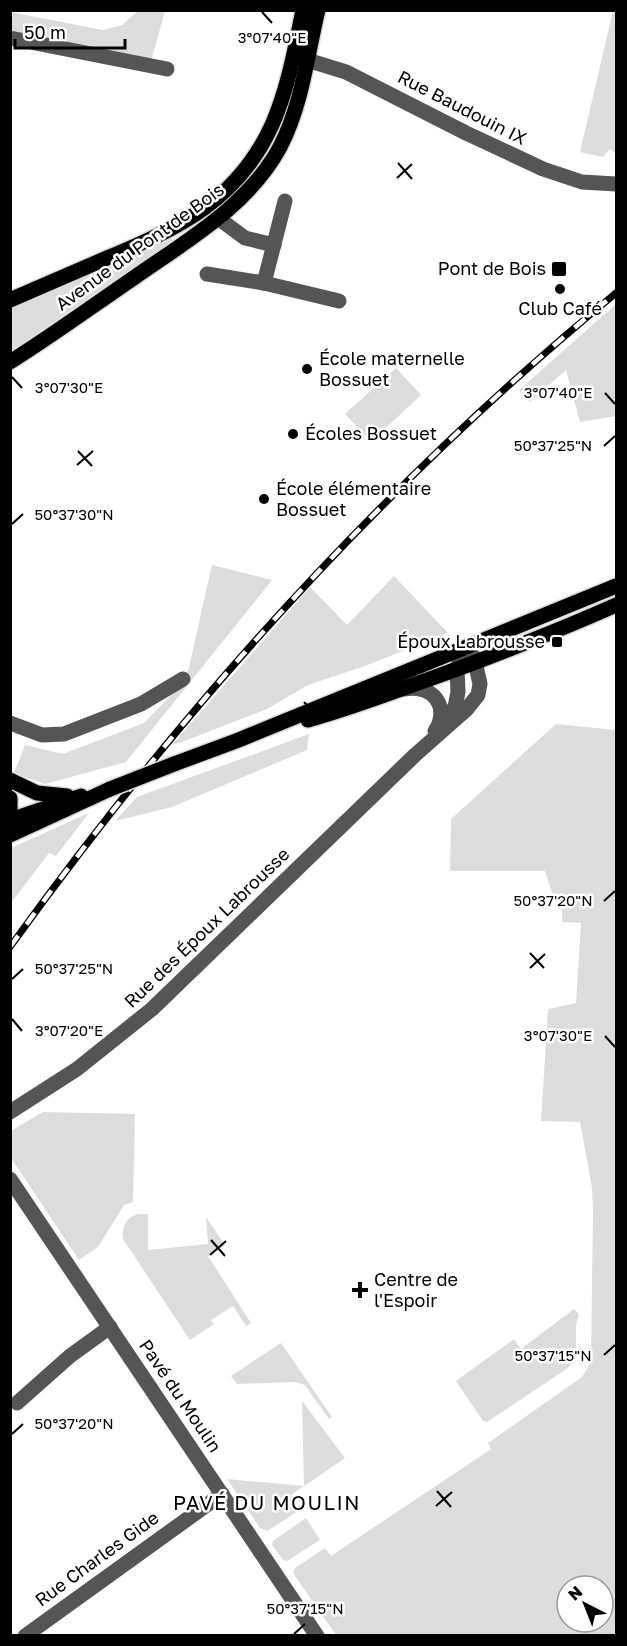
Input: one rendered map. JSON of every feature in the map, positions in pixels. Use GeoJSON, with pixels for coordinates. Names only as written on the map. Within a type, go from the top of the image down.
{"type":"FeatureCollection","features":[{"type":"Feature","properties":{"kind":"main road","name":"Avenue du Pont de Bois"},"geometry":{"type":"LineString","coordinates":[[10,362],[218,218],[249,189],[276,153],[295,111],[303,10]]}},
{"type":"Feature","properties":{"kind":"main road","name":"Avenue du Pont de Bois"},"geometry":{"type":"LineString","coordinates":[[10,299],[169,231],[203,210],[226,190],[246,167],[271,127],[318,10]]}},
{"type":"Feature","properties":{"kind":"main road"},"geometry":{"type":"LineString","coordinates":[[10,836],[110,789],[236,741],[616,586]]}},
{"type":"Feature","properties":{"kind":"main road"},"geometry":{"type":"LineString","coordinates":[[236,741],[329,714],[457,669],[616,605]]}},
{"type":"Feature","properties":{"kind":"main road"},"geometry":{"type":"LineString","coordinates":[[10,780],[43,794],[58,796],[88,794]]}},
{"type":"Feature","properties":{"kind":"main road"},"geometry":{"type":"LineString","coordinates":[[10,798],[10,820],[60,802],[110,789]]}},
{"type":"Feature","properties":{"kind":"street"},"geometry":{"type":"LineString","coordinates":[[10,38],[167,69]]}},
{"type":"Feature","properties":{"kind":"street","name":"Rue Baudouin IX"},"geometry":{"type":"LineString","coordinates":[[300,59],[346,72],[543,169],[582,182],[616,184]]}},
{"type":"Feature","properties":{"kind":"street"},"geometry":{"type":"LineString","coordinates":[[264,283],[285,201]]}},
{"type":"Feature","properties":{"kind":"street"},"geometry":{"type":"LineString","coordinates":[[218,218],[239,235],[274,245]]}},
{"type":"Feature","properties":{"kind":"street"},"geometry":{"type":"LineString","coordinates":[[207,274],[264,283],[339,301]]}},
{"type":"Feature","properties":{"kind":"street"},"geometry":{"type":"LineString","coordinates":[[464,649],[476,662]]}},
{"type":"Feature","properties":{"kind":"street","name":"Rue des Époux Labrousse"},"geometry":{"type":"LineString","coordinates":[[415,755],[455,707],[458,692],[457,669],[464,649]]}},
{"type":"Feature","properties":{"kind":"street","name":"Rue des Époux Labrousse"},"geometry":{"type":"LineString","coordinates":[[10,1112],[77,1069],[152,1009],[415,755],[456,720],[478,695],[480,684],[476,662]]}},
{"type":"Feature","properties":{"kind":"street"},"geometry":{"type":"LineString","coordinates":[[10,723],[42,735],[64,734],[141,704],[183,679]]}},
{"type":"Feature","properties":{"kind":"street"},"geometry":{"type":"LineString","coordinates":[[400,689],[420,688],[436,698],[441,718],[435,731]]}},
{"type":"Feature","properties":{"kind":"street","name":"Pavé du Moulin"},"geometry":{"type":"LineString","coordinates":[[10,1179],[317,1635]]}},
{"type":"Feature","properties":{"kind":"street"},"geometry":{"type":"LineString","coordinates":[[17,1403],[70,1356],[110,1327]]}},
{"type":"Feature","properties":{"kind":"street","name":"Rue Charles Gide"},"geometry":{"type":"LineString","coordinates":[[25,1635],[222,1494]]}},
{"type":"Feature","properties":{"kind":"shaded area"},"geometry":{"type":"Polygon","coordinates":[[[138,11],[165,11],[151,61],[11,33],[10,12],[103,30],[122,25],[138,11]]]}},
{"type":"Feature","properties":{"kind":"shaded area"},"geometry":{"type":"Polygon","coordinates":[[[613,11],[616,11],[616,153],[610,149],[603,157],[580,152],[613,11]]]}},
{"type":"Feature","properties":{"kind":"shaded area"},"geometry":{"type":"Polygon","coordinates":[[[171,238],[173,241],[11,351],[11,307],[171,238]]]}},
{"type":"Feature","properties":{"kind":"shaded area"},"geometry":{"type":"Polygon","coordinates":[[[616,304],[616,416],[580,422],[566,370],[530,402],[519,390],[616,304]]]}},
{"type":"Feature","properties":{"kind":"shaded area"},"geometry":{"type":"Polygon","coordinates":[[[396,368],[421,395],[371,442],[345,414],[396,368]]]}},
{"type":"Feature","properties":{"kind":"shaded area"},"geometry":{"type":"Polygon","coordinates":[[[212,565],[272,580],[126,762],[45,784],[14,773],[25,745],[63,754],[144,723],[186,680],[212,565]]]}},
{"type":"Feature","properties":{"kind":"shaded area"},"geometry":{"type":"Polygon","coordinates":[[[394,576],[448,633],[365,666],[308,685],[267,709],[172,745],[310,587],[347,625],[394,576]]]}},
{"type":"Feature","properties":{"kind":"shaded area"},"geometry":{"type":"Polygon","coordinates":[[[556,724],[616,730],[616,1635],[336,1635],[293,1573],[295,1568],[325,1548],[331,1556],[491,1449],[488,1443],[582,1377],[591,1362],[592,1188],[580,1122],[541,1121],[548,1009],[576,1003],[581,923],[562,922],[562,896],[553,896],[545,871],[450,871],[451,819],[556,724]]]}},
{"type":"Feature","properties":{"kind":"shaded area"},"geometry":{"type":"Polygon","coordinates":[[[309,734],[307,750],[172,807],[115,821],[137,797],[309,734]]]}},
{"type":"Feature","properties":{"kind":"shaded area"},"geometry":{"type":"Polygon","coordinates":[[[89,813],[56,856],[49,853],[11,903],[11,848],[89,813]]]}},
{"type":"Feature","properties":{"kind":"shaded area"},"geometry":{"type":"Polygon","coordinates":[[[43,1112],[135,1114],[133,1202],[124,1205],[98,1247],[79,1260],[11,1158],[11,1131],[43,1112]]]}},
{"type":"Feature","properties":{"kind":"shaded area"},"geometry":{"type":"Polygon","coordinates":[[[137,1214],[148,1214],[148,1250],[208,1244],[206,1217],[225,1245],[208,1256],[251,1323],[246,1326],[233,1306],[211,1320],[214,1324],[190,1340],[123,1239],[125,1224],[137,1214]]]}},
{"type":"Feature","properties":{"kind":"shaded area"},"geometry":{"type":"Polygon","coordinates":[[[574,1309],[579,1314],[576,1348],[568,1368],[487,1422],[483,1421],[456,1381],[514,1339],[521,1349],[574,1309]]]}},
{"type":"Feature","properties":{"kind":"shaded area"},"geometry":{"type":"Polygon","coordinates":[[[281,1343],[332,1417],[329,1419],[305,1385],[294,1382],[237,1384],[231,1376],[281,1343]]]}},
{"type":"Feature","properties":{"kind":"shaded area"},"geometry":{"type":"Polygon","coordinates":[[[302,1401],[345,1458],[291,1495],[300,1510],[267,1531],[260,1528],[227,1479],[304,1486],[302,1401]]]}},
{"type":"Feature","properties":{"kind":"shaded area"},"geometry":{"type":"Polygon","coordinates":[[[306,1518],[320,1540],[287,1561],[283,1560],[272,1545],[273,1541],[306,1518]]]}},
{"type":"Feature","properties":{"kind":"railway"},"geometry":{"type":"LineString","coordinates":[[10,947],[146,769],[292,600],[448,441],[616,293]]}},
{"type":"Feature","properties":{"kind":"place","name":"Pont de Bois"},"geometry":{"type":"Point","coordinates":[559,269]}},
{"type":"Feature","properties":{"kind":"place","name":"Club Café"},"geometry":{"type":"Point","coordinates":[560,289]}},
{"type":"Feature","properties":{"kind":"place","name":"École maternelle Bossuet"},"geometry":{"type":"Point","coordinates":[307,369]}},
{"type":"Feature","properties":{"kind":"place","name":"Écoles Bossuet"},"geometry":{"type":"Point","coordinates":[293,434]}},
{"type":"Feature","properties":{"kind":"place","name":"École élémentaire Bossuet"},"geometry":{"type":"Point","coordinates":[264,499]}},
{"type":"Feature","properties":{"kind":"place","name":"Époux Labrousse"},"geometry":{"type":"Point","coordinates":[557,642]}},
{"type":"Feature","properties":{"kind":"place","name":"Centre de l'Espoir"},"geometry":{"type":"Point","coordinates":[360,1290]}},
{"type":"Feature","properties":{"kind":"district","name":"PAVÉ DU MOULIN"},"geometry":{"type":"Point","coordinates":[267,1503]}}]}
